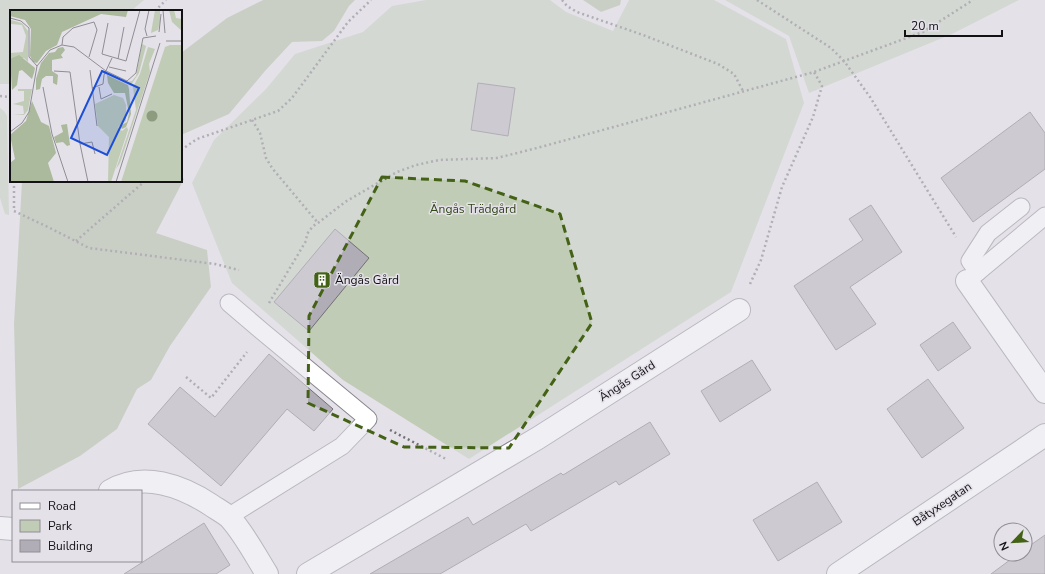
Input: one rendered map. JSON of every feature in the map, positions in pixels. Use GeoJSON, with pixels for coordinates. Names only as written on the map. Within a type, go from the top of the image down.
{"type":"FeatureCollection","features":[{"type":"Feature","properties":{"kind":"street"},"geometry":{"type":"LineString","coordinates":[[972,271],[1045,392]]}},
{"type":"Feature","properties":{"kind":"street","name":"Ängås Gård"},"geometry":{"type":"LineString","coordinates":[[308,574],[538,438],[738,310]]}},
{"type":"Feature","properties":{"kind":"street","name":"Båtyxegatan"},"geometry":{"type":"LineString","coordinates":[[838,574],[1045,435]]}},
{"type":"Feature","properties":{"kind":"street"},"geometry":{"type":"LineString","coordinates":[[113,490],[131,483],[144,481],[163,482],[202,499],[228,517],[242,535],[267,574]]}},
{"type":"Feature","properties":{"kind":"street"},"geometry":{"type":"LineString","coordinates":[[0,528],[12,529]]}},
{"type":"Feature","properties":{"kind":"lane"},"geometry":{"type":"LineString","coordinates":[[972,271],[988,233],[1021,208]]}},
{"type":"Feature","properties":{"kind":"lane"},"geometry":{"type":"LineString","coordinates":[[972,271],[1045,216]]}},
{"type":"Feature","properties":{"kind":"lane"},"geometry":{"type":"LineString","coordinates":[[228,517],[342,446],[368,419],[229,303]]}},
{"type":"Feature","properties":{"kind":"path"},"geometry":{"type":"LineString","coordinates":[[156,10],[166,0]]}},
{"type":"Feature","properties":{"kind":"path"},"geometry":{"type":"LineString","coordinates":[[182,149],[197,139],[278,111],[292,98],[348,22],[366,3],[371,0]]}},
{"type":"Feature","properties":{"kind":"path"},"geometry":{"type":"LineString","coordinates":[[562,0],[567,6],[577,12],[718,64],[734,74],[743,91]]}},
{"type":"Feature","properties":{"kind":"path"},"geometry":{"type":"LineString","coordinates":[[757,0],[831,48],[844,61],[870,97],[923,182],[972,271]]}},
{"type":"Feature","properties":{"kind":"path"},"geometry":{"type":"LineString","coordinates":[[186,377],[211,398],[263,332],[269,303],[306,241],[307,234],[313,226],[345,202],[397,172],[416,165],[439,160],[497,158],[814,72],[923,32],[973,0]]}},
{"type":"Feature","properties":{"kind":"path"},"geometry":{"type":"LineString","coordinates":[[738,310],[761,260],[782,187],[813,117],[822,86],[814,72]]}},
{"type":"Feature","properties":{"kind":"path"},"geometry":{"type":"LineString","coordinates":[[0,96],[10,97]]}},
{"type":"Feature","properties":{"kind":"path"},"geometry":{"type":"LineString","coordinates":[[252,120],[260,133],[266,158],[272,168],[318,223]]}},
{"type":"Feature","properties":{"kind":"path"},"geometry":{"type":"LineString","coordinates":[[14,182],[14,211],[89,248],[215,264],[240,270]]}},
{"type":"Feature","properties":{"kind":"path"},"geometry":{"type":"LineString","coordinates":[[76,241],[144,182]]}},
{"type":"Feature","properties":{"kind":"path"},"geometry":{"type":"LineString","coordinates":[[368,419],[457,464],[468,479]]}},
{"type":"Feature","properties":{"kind":"highlighted area"},"geometry":{"type":"Polygon","coordinates":[[[382,177],[465,181],[560,214],[592,323],[509,448],[404,447],[308,403],[309,316],[382,177]]]}},
{"type":"Feature","properties":{"kind":"green space"},"geometry":{"type":"Polygon","coordinates":[[[0,0],[144,0],[132,10],[10,10],[10,84],[0,84],[0,0]]]}},
{"type":"Feature","properties":{"kind":"green space"},"geometry":{"type":"Polygon","coordinates":[[[263,0],[355,0],[349,6],[334,31],[322,41],[292,42],[265,71],[229,114],[182,135],[182,52],[227,18],[263,0]]]}},
{"type":"Feature","properties":{"kind":"green space","name":"Ängås Trädgård"},"geometry":{"type":"Polygon","coordinates":[[[426,0],[550,0],[566,12],[613,31],[629,0],[714,0],[786,39],[804,103],[731,292],[469,459],[343,380],[232,283],[192,183],[214,140],[266,89],[295,54],[363,32],[392,6],[426,0]]]}},
{"type":"Feature","properties":{"kind":"green space"},"geometry":{"type":"Polygon","coordinates":[[[583,0],[621,0],[620,5],[601,12],[583,0]]]}},
{"type":"Feature","properties":{"kind":"green space"},"geometry":{"type":"Polygon","coordinates":[[[725,0],[1019,0],[952,34],[809,93],[789,36],[725,0]]]}},
{"type":"Feature","properties":{"kind":"green space"},"geometry":{"type":"Polygon","coordinates":[[[0,108],[7,116],[9,215],[5,214],[0,198],[0,108]]]}},
{"type":"Feature","properties":{"kind":"green space"},"geometry":{"type":"Polygon","coordinates":[[[182,178],[184,179],[156,233],[207,250],[211,287],[170,346],[151,380],[137,389],[117,429],[80,456],[18,489],[14,324],[22,182],[182,182],[182,178]]]}},
{"type":"Feature","properties":{"kind":"building"},"geometry":{"type":"Polygon","coordinates":[[[478,83],[515,88],[508,136],[471,130],[478,83]]]}},
{"type":"Feature","properties":{"kind":"building"},"geometry":{"type":"Polygon","coordinates":[[[1030,112],[1045,133],[1045,169],[973,222],[941,178],[1030,112]]]}},
{"type":"Feature","properties":{"kind":"building"},"geometry":{"type":"Polygon","coordinates":[[[871,205],[902,252],[850,287],[876,324],[836,350],[794,286],[863,240],[849,219],[871,205]]]}},
{"type":"Feature","properties":{"kind":"building","name":"Ängås Gård"},"geometry":{"type":"Polygon","coordinates":[[[335,229],[369,258],[309,331],[274,302],[335,229]]]}},
{"type":"Feature","properties":{"kind":"building"},"geometry":{"type":"Polygon","coordinates":[[[953,322],[971,348],[938,371],[920,345],[953,322]]]}},
{"type":"Feature","properties":{"kind":"building"},"geometry":{"type":"Polygon","coordinates":[[[269,354],[333,409],[314,431],[287,409],[221,486],[148,424],[180,387],[215,417],[269,354]]]}},
{"type":"Feature","properties":{"kind":"building"},"geometry":{"type":"Polygon","coordinates":[[[752,360],[771,390],[720,422],[701,391],[752,360]]]}},
{"type":"Feature","properties":{"kind":"building"},"geometry":{"type":"Polygon","coordinates":[[[928,379],[964,428],[922,458],[887,409],[928,379]]]}},
{"type":"Feature","properties":{"kind":"building"},"geometry":{"type":"Polygon","coordinates":[[[650,422],[670,454],[619,485],[616,481],[531,531],[526,524],[440,574],[370,574],[468,517],[473,525],[561,473],[563,475],[650,422]]]}},
{"type":"Feature","properties":{"kind":"building"},"geometry":{"type":"Polygon","coordinates":[[[817,482],[842,522],[778,561],[753,520],[817,482]]]}},
{"type":"Feature","properties":{"kind":"building"},"geometry":{"type":"Polygon","coordinates":[[[204,523],[230,565],[216,574],[124,574],[204,523]]]}},
{"type":"Feature","properties":{"kind":"building"},"geometry":{"type":"Polygon","coordinates":[[[1045,535],[1045,574],[991,574],[1007,562],[1033,562],[1033,543],[1045,535]]]}},
{"type":"Feature","properties":{"kind":"place","name":"Ängås Gård"},"geometry":{"type":"Point","coordinates":[322,280]}}]}
